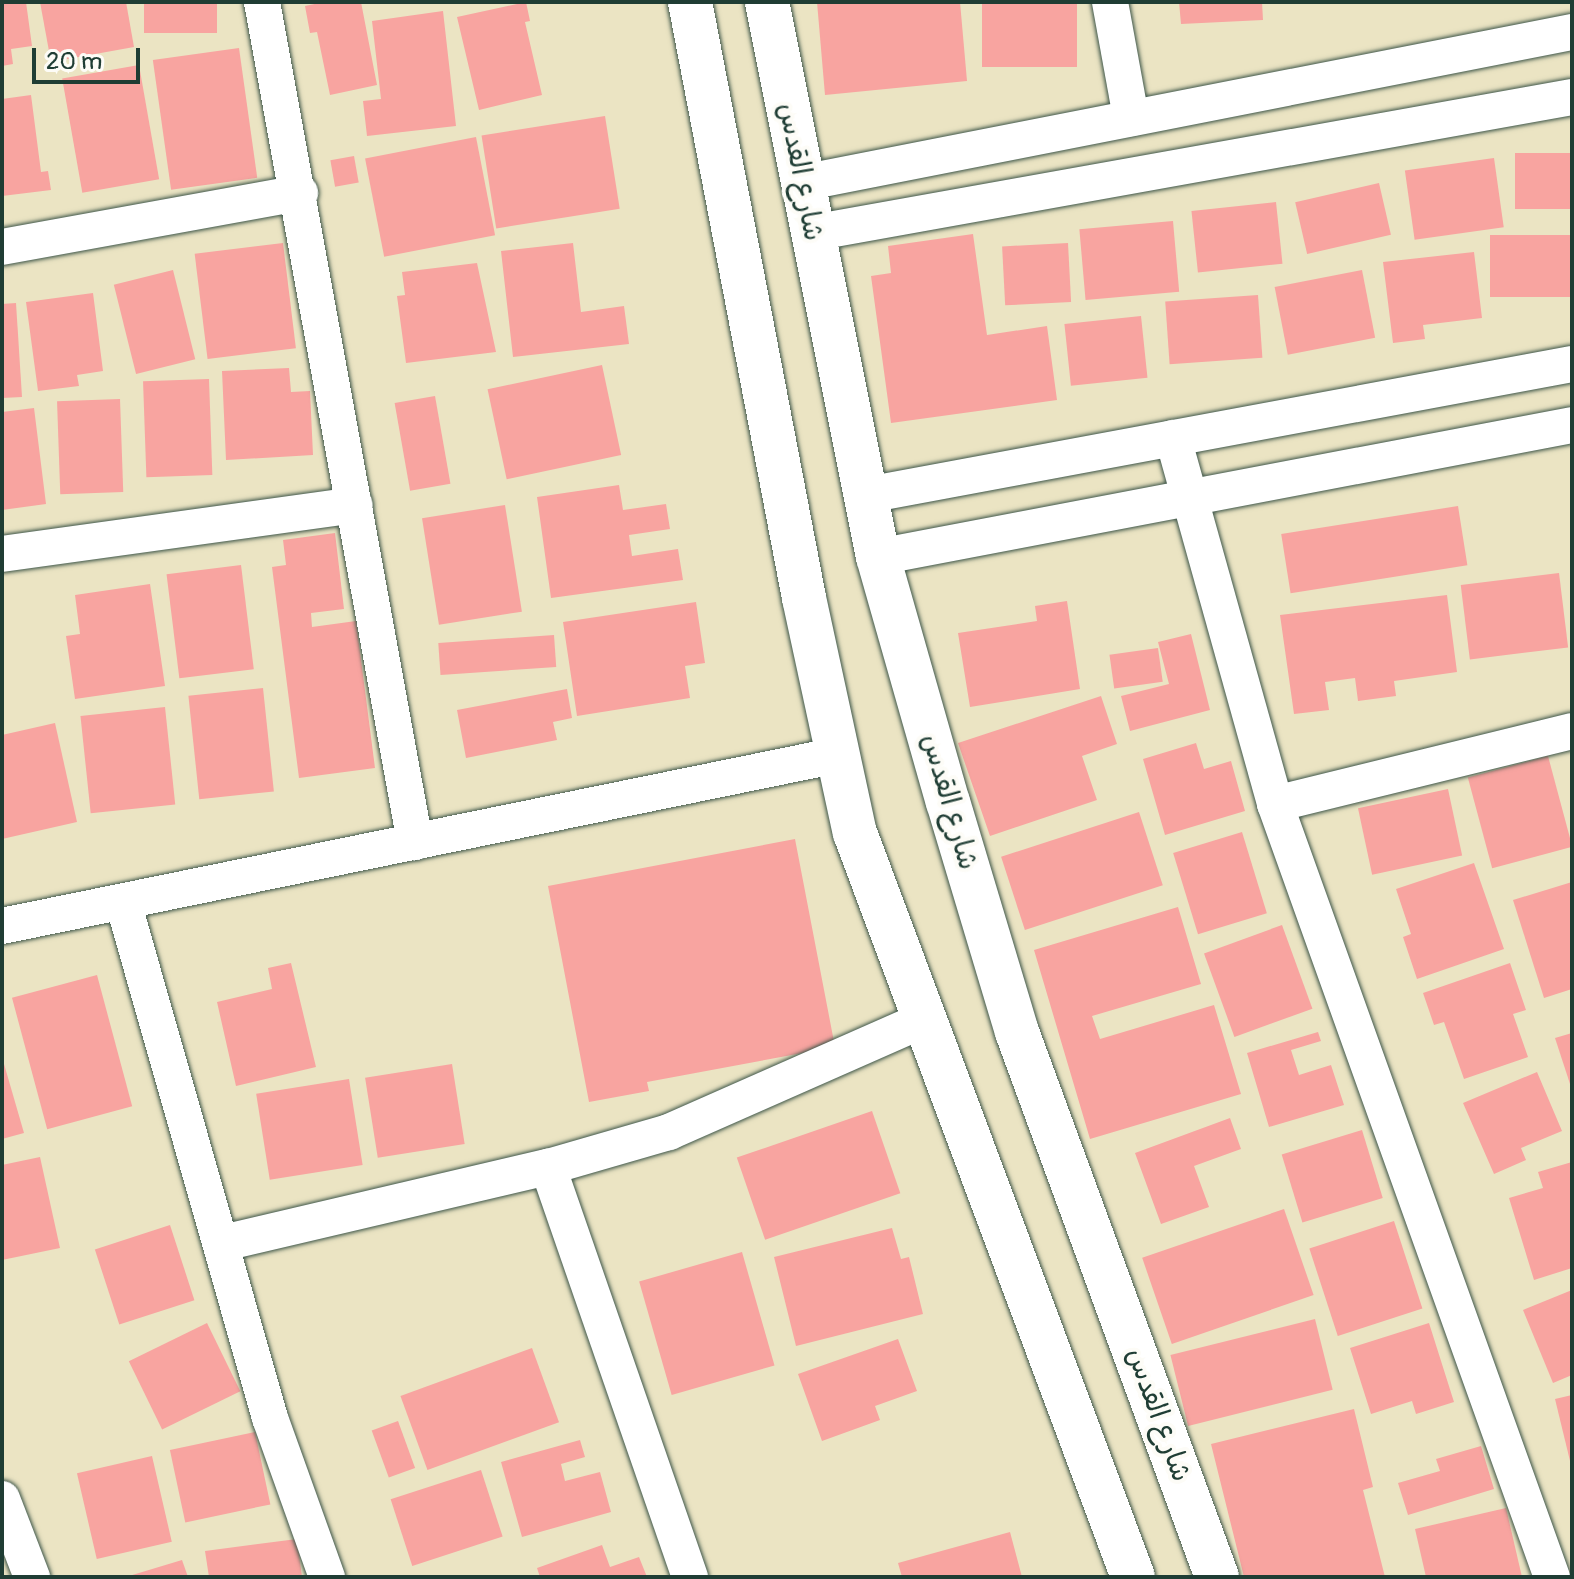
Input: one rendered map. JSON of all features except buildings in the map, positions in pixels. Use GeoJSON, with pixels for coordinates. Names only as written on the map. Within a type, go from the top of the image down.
{"type":"FeatureCollection","features":[{"type":"Feature","properties":{"kind":"main road"},"geometry":{"type":"LineString","coordinates":[[690,2],[855,833],[1133,1577]]}},
{"type":"Feature","properties":{"kind":"main road","name":"شارع القدس"},"geometry":{"type":"LineString","coordinates":[[767,2],[878,557],[1017,1032],[1217,1577]]}},
{"type":"Feature","properties":{"kind":"street"},"geometry":{"type":"LineString","coordinates":[[262,2],[300,193],[415,842]]}},
{"type":"Feature","properties":{"kind":"street"},"geometry":{"type":"LineString","coordinates":[[1110,2],[1131,118]]}},
{"type":"Feature","properties":{"kind":"street"},"geometry":{"type":"LineString","coordinates":[[802,183],[1572,32]]}},
{"type":"Feature","properties":{"kind":"street"},"geometry":{"type":"LineString","coordinates":[[812,233],[1572,97]]}},
{"type":"Feature","properties":{"kind":"street"},"geometry":{"type":"LineString","coordinates":[[2,247],[300,193]]}},
{"type":"Feature","properties":{"kind":"street"},"geometry":{"type":"LineString","coordinates":[[867,495],[1572,364]]}},
{"type":"Feature","properties":{"kind":"street"},"geometry":{"type":"LineString","coordinates":[[878,557],[1572,425]]}},
{"type":"Feature","properties":{"kind":"street"},"geometry":{"type":"LineString","coordinates":[[1173,438],[1275,804],[1556,1557]]}},
{"type":"Feature","properties":{"kind":"street"},"geometry":{"type":"LineString","coordinates":[[2,554],[355,505]]}},
{"type":"Feature","properties":{"kind":"street"},"geometry":{"type":"LineString","coordinates":[[1275,804],[1572,731]]}},
{"type":"Feature","properties":{"kind":"street"},"geometry":{"type":"LineString","coordinates":[[2,926],[838,755]]}},
{"type":"Feature","properties":{"kind":"street"},"geometry":{"type":"LineString","coordinates":[[123,902],[223,1243],[270,1418],[327,1577]]}},
{"type":"Feature","properties":{"kind":"street"},"geometry":{"type":"LineString","coordinates":[[223,1243],[548,1167],[710,1118],[925,1019]]}},
{"type":"Feature","properties":{"kind":"street"},"geometry":{"type":"LineString","coordinates":[[548,1167],[690,1577]]}},
{"type":"Feature","properties":{"kind":"street"},"geometry":{"type":"LineString","coordinates":[[2,1499],[32,1577]]}}]}
